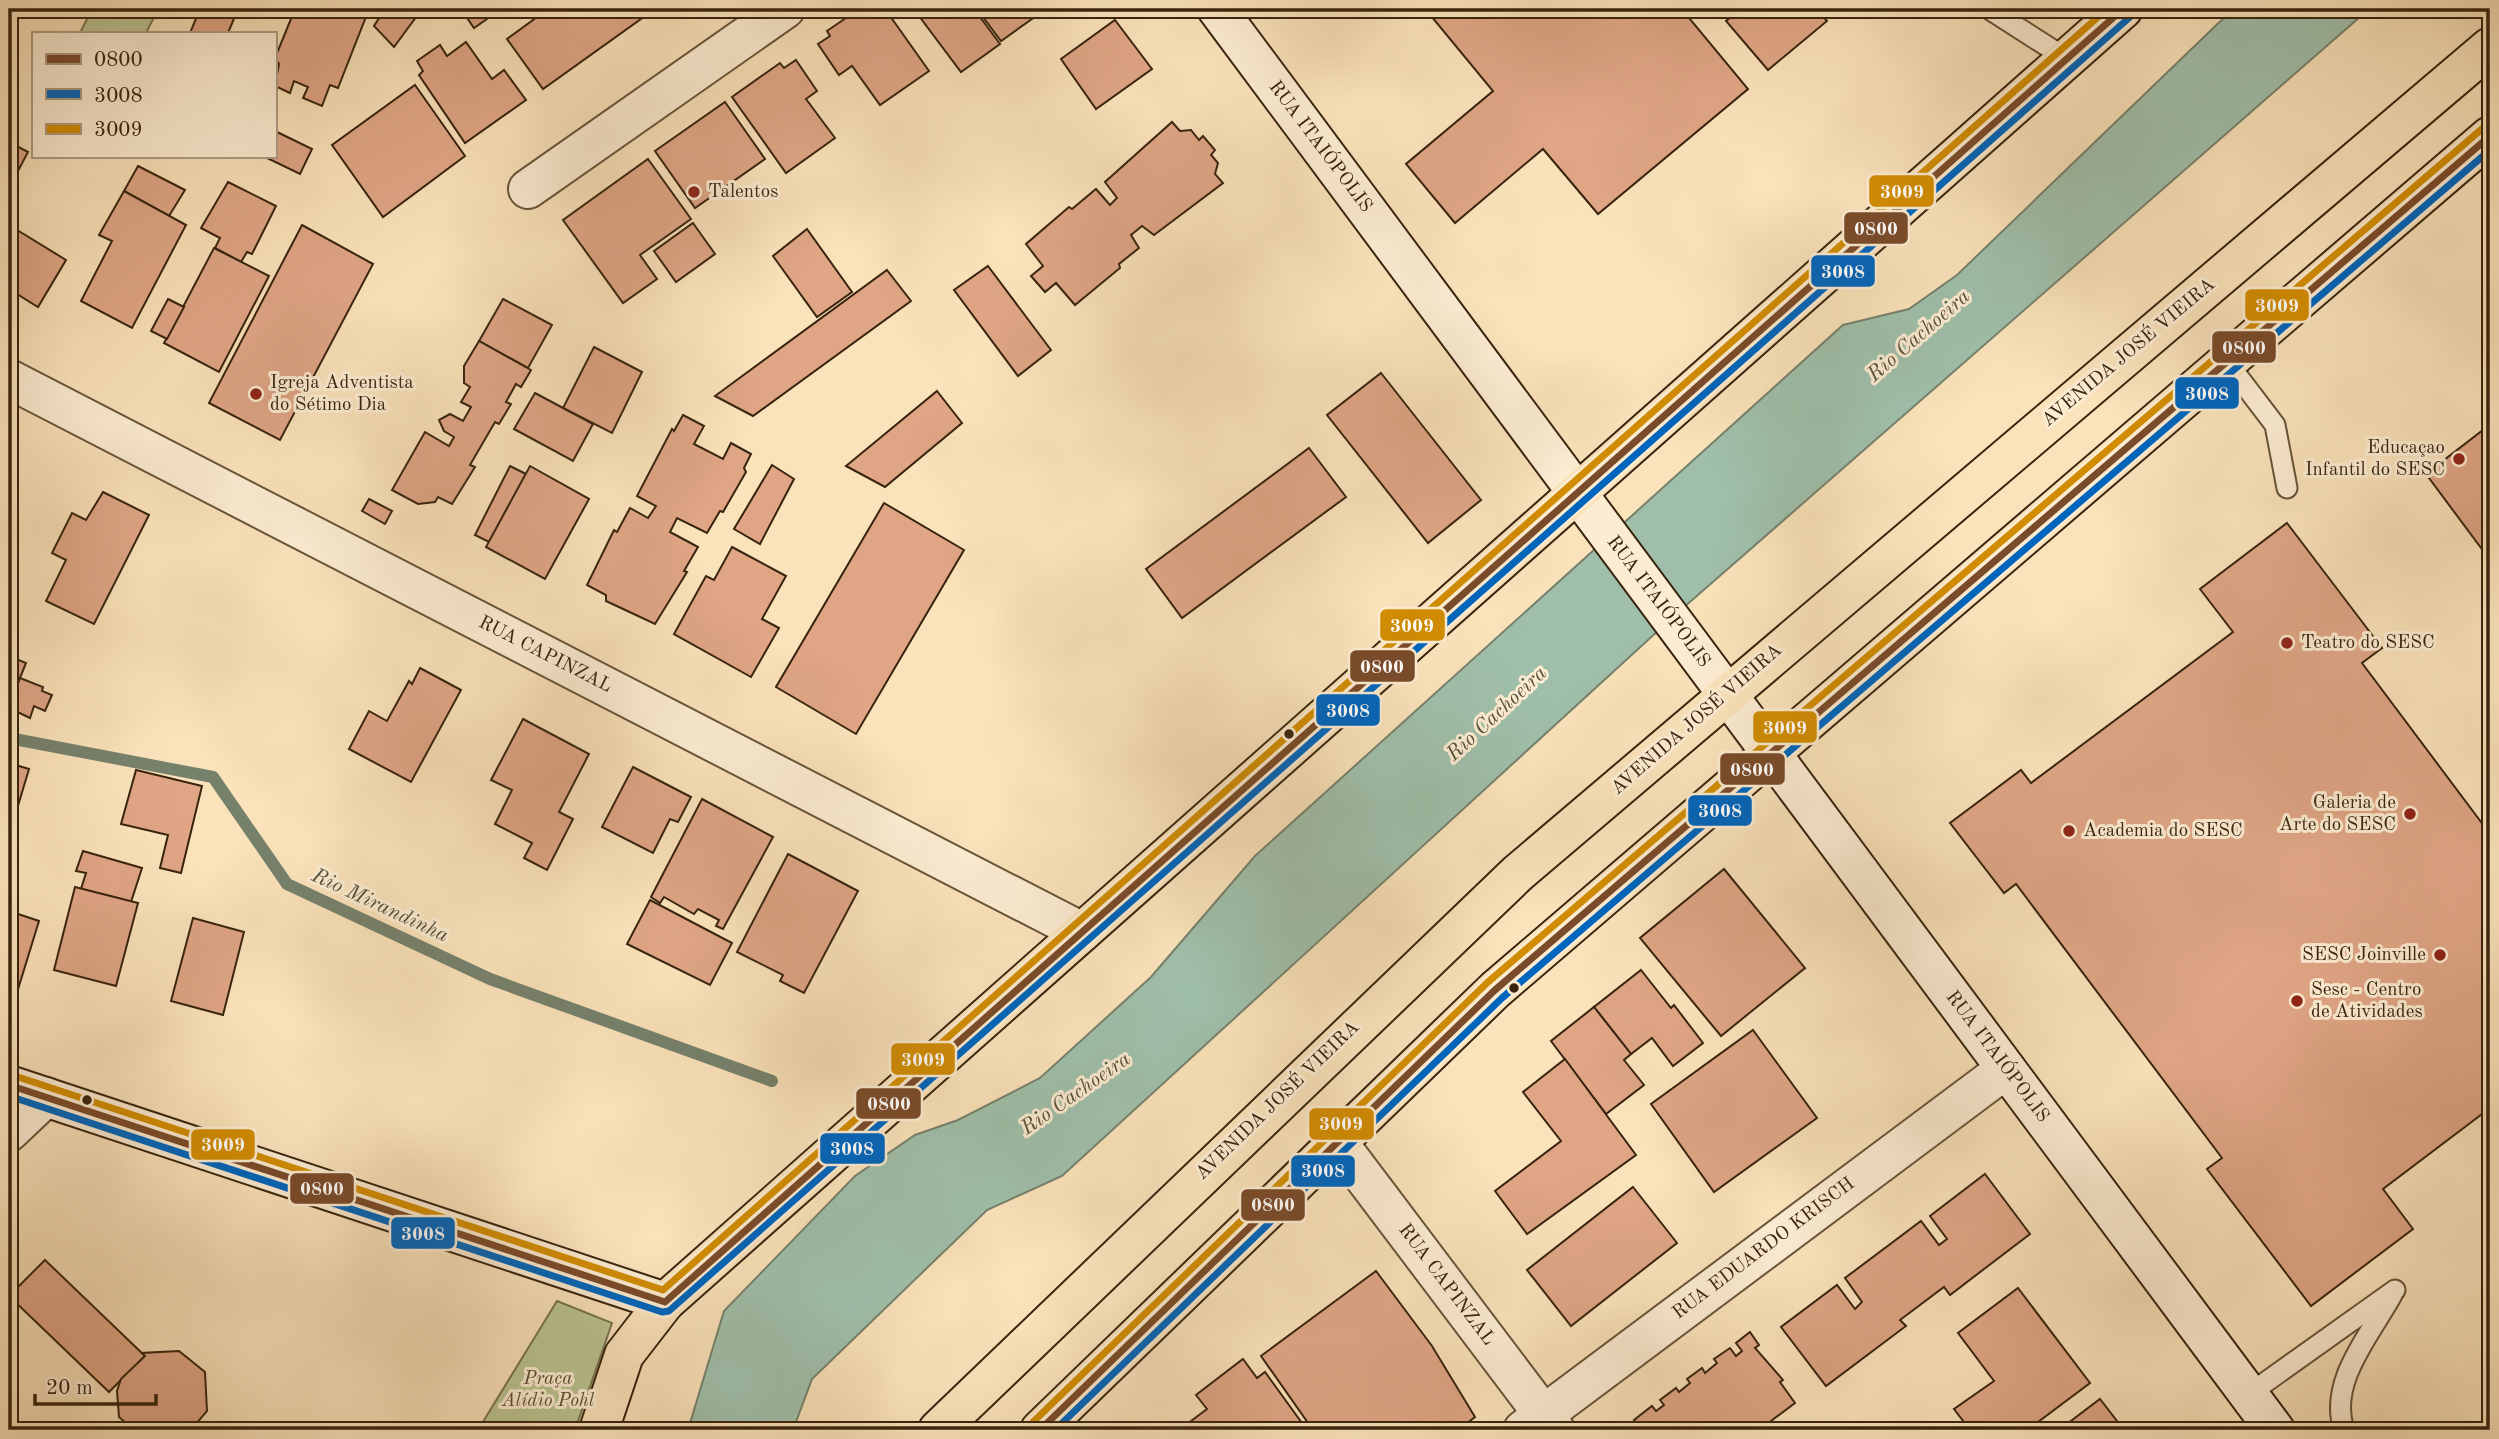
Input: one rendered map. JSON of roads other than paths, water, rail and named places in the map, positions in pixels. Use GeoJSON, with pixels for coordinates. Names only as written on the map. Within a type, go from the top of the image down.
{"type":"FeatureCollection","features":[{"type":"Feature","properties":{"kind":"main road"},"geometry":{"type":"LineString","coordinates":[[599,1430],[624,1355],[665,1302],[2123,9]]}},
{"type":"Feature","properties":{"kind":"main road","name":"AVENIDA JOSÉ VIEIRA"},"geometry":{"type":"LineString","coordinates":[[939,1430],[1452,932],[1727,694],[2490,47]]}},
{"type":"Feature","properties":{"kind":"main road"},"geometry":{"type":"LineString","coordinates":[[1040,1430],[1336,1140],[1494,990],[2490,136]]}},
{"type":"Feature","properties":{"kind":"street"},"geometry":{"type":"LineString","coordinates":[[528,189],[785,9]]}},
{"type":"Feature","properties":{"kind":"street","name":"RUA ITAIÓPOLIS"},"geometry":{"type":"LineString","coordinates":[[1217,9],[2276,1430]]}},
{"type":"Feature","properties":{"kind":"street","name":"RUA CAPINZAL"},"geometry":{"type":"LineString","coordinates":[[9,379],[1082,932]]}},
{"type":"Feature","properties":{"kind":"street","name":"RUA EDUARDO KRISCH"},"geometry":{"type":"LineString","coordinates":[[1540,1425],[2006,1069]]}},
{"type":"Feature","properties":{"kind":"street"},"geometry":{"type":"LineString","coordinates":[[9,1084],[665,1302]]}},
{"type":"Feature","properties":{"kind":"street"},"geometry":{"type":"LineString","coordinates":[[9,1132],[46,1097]]}},
{"type":"Feature","properties":{"kind":"street","name":"RUA CAPINZAL"},"geometry":{"type":"LineString","coordinates":[[1336,1140],[1540,1425]]}},
{"type":"Feature","properties":{"kind":"lane"},"geometry":{"type":"LineString","coordinates":[[1990,9],[2067,59]]}},
{"type":"Feature","properties":{"kind":"lane"},"geometry":{"type":"LineString","coordinates":[[2227,362],[2274,425],[2287,488]]}},
{"type":"Feature","properties":{"kind":"lane"},"geometry":{"type":"LineString","coordinates":[[2249,1394],[2395,1290],[2344,1379],[2339,1398],[2344,1430]]}},
{"type":"Feature","properties":{"kind":"water","name":"Rio Cachoeira"},"geometry":{"type":"Polygon","coordinates":[[[2233,9],[2369,9],[1683,608],[1062,1176],[987,1210],[812,1379],[793,1430],[688,1430],[724,1311],[855,1176],[915,1135],[958,1120],[1040,1078],[1151,977],[1255,856],[1843,325],[1909,309],[1957,275],[2233,9]]]}},
{"type":"Feature","properties":{"kind":"waterway","name":"Rio Mirandinha"},"geometry":{"type":"LineString","coordinates":[[9,738],[213,777],[287,884],[490,979],[772,1081]]}},
{"type":"Feature","properties":{"kind":"place","name":"Talentos"},"geometry":{"type":"Point","coordinates":[694,192]}},
{"type":"Feature","properties":{"kind":"place","name":"Igreja Adventista do Sétimo Dia"},"geometry":{"type":"Point","coordinates":[256,394]}},
{"type":"Feature","properties":{"kind":"place","name":"Educaçao Infantil do SESC"},"geometry":{"type":"Point","coordinates":[2459,459]}},
{"type":"Feature","properties":{"kind":"place","name":"Teatro do SESC"},"geometry":{"type":"Point","coordinates":[2287,643]}},
{"type":"Feature","properties":{"kind":"place","name":"Galeria de Arte do SESC"},"geometry":{"type":"Point","coordinates":[2410,814]}},
{"type":"Feature","properties":{"kind":"place","name":"Academia do SESC"},"geometry":{"type":"Point","coordinates":[2069,831]}},
{"type":"Feature","properties":{"kind":"place","name":"SESC Joinville"},"geometry":{"type":"Point","coordinates":[2440,955]}},
{"type":"Feature","properties":{"kind":"place","name":"Sesc - Centro de Atividades"},"geometry":{"type":"Point","coordinates":[2297,1001]}},
{"type":"Feature","properties":{"kind":"park label","name":"Praça Alídio Pohl"},"geometry":{"type":"Point","coordinates":[548,1390]}}]}
